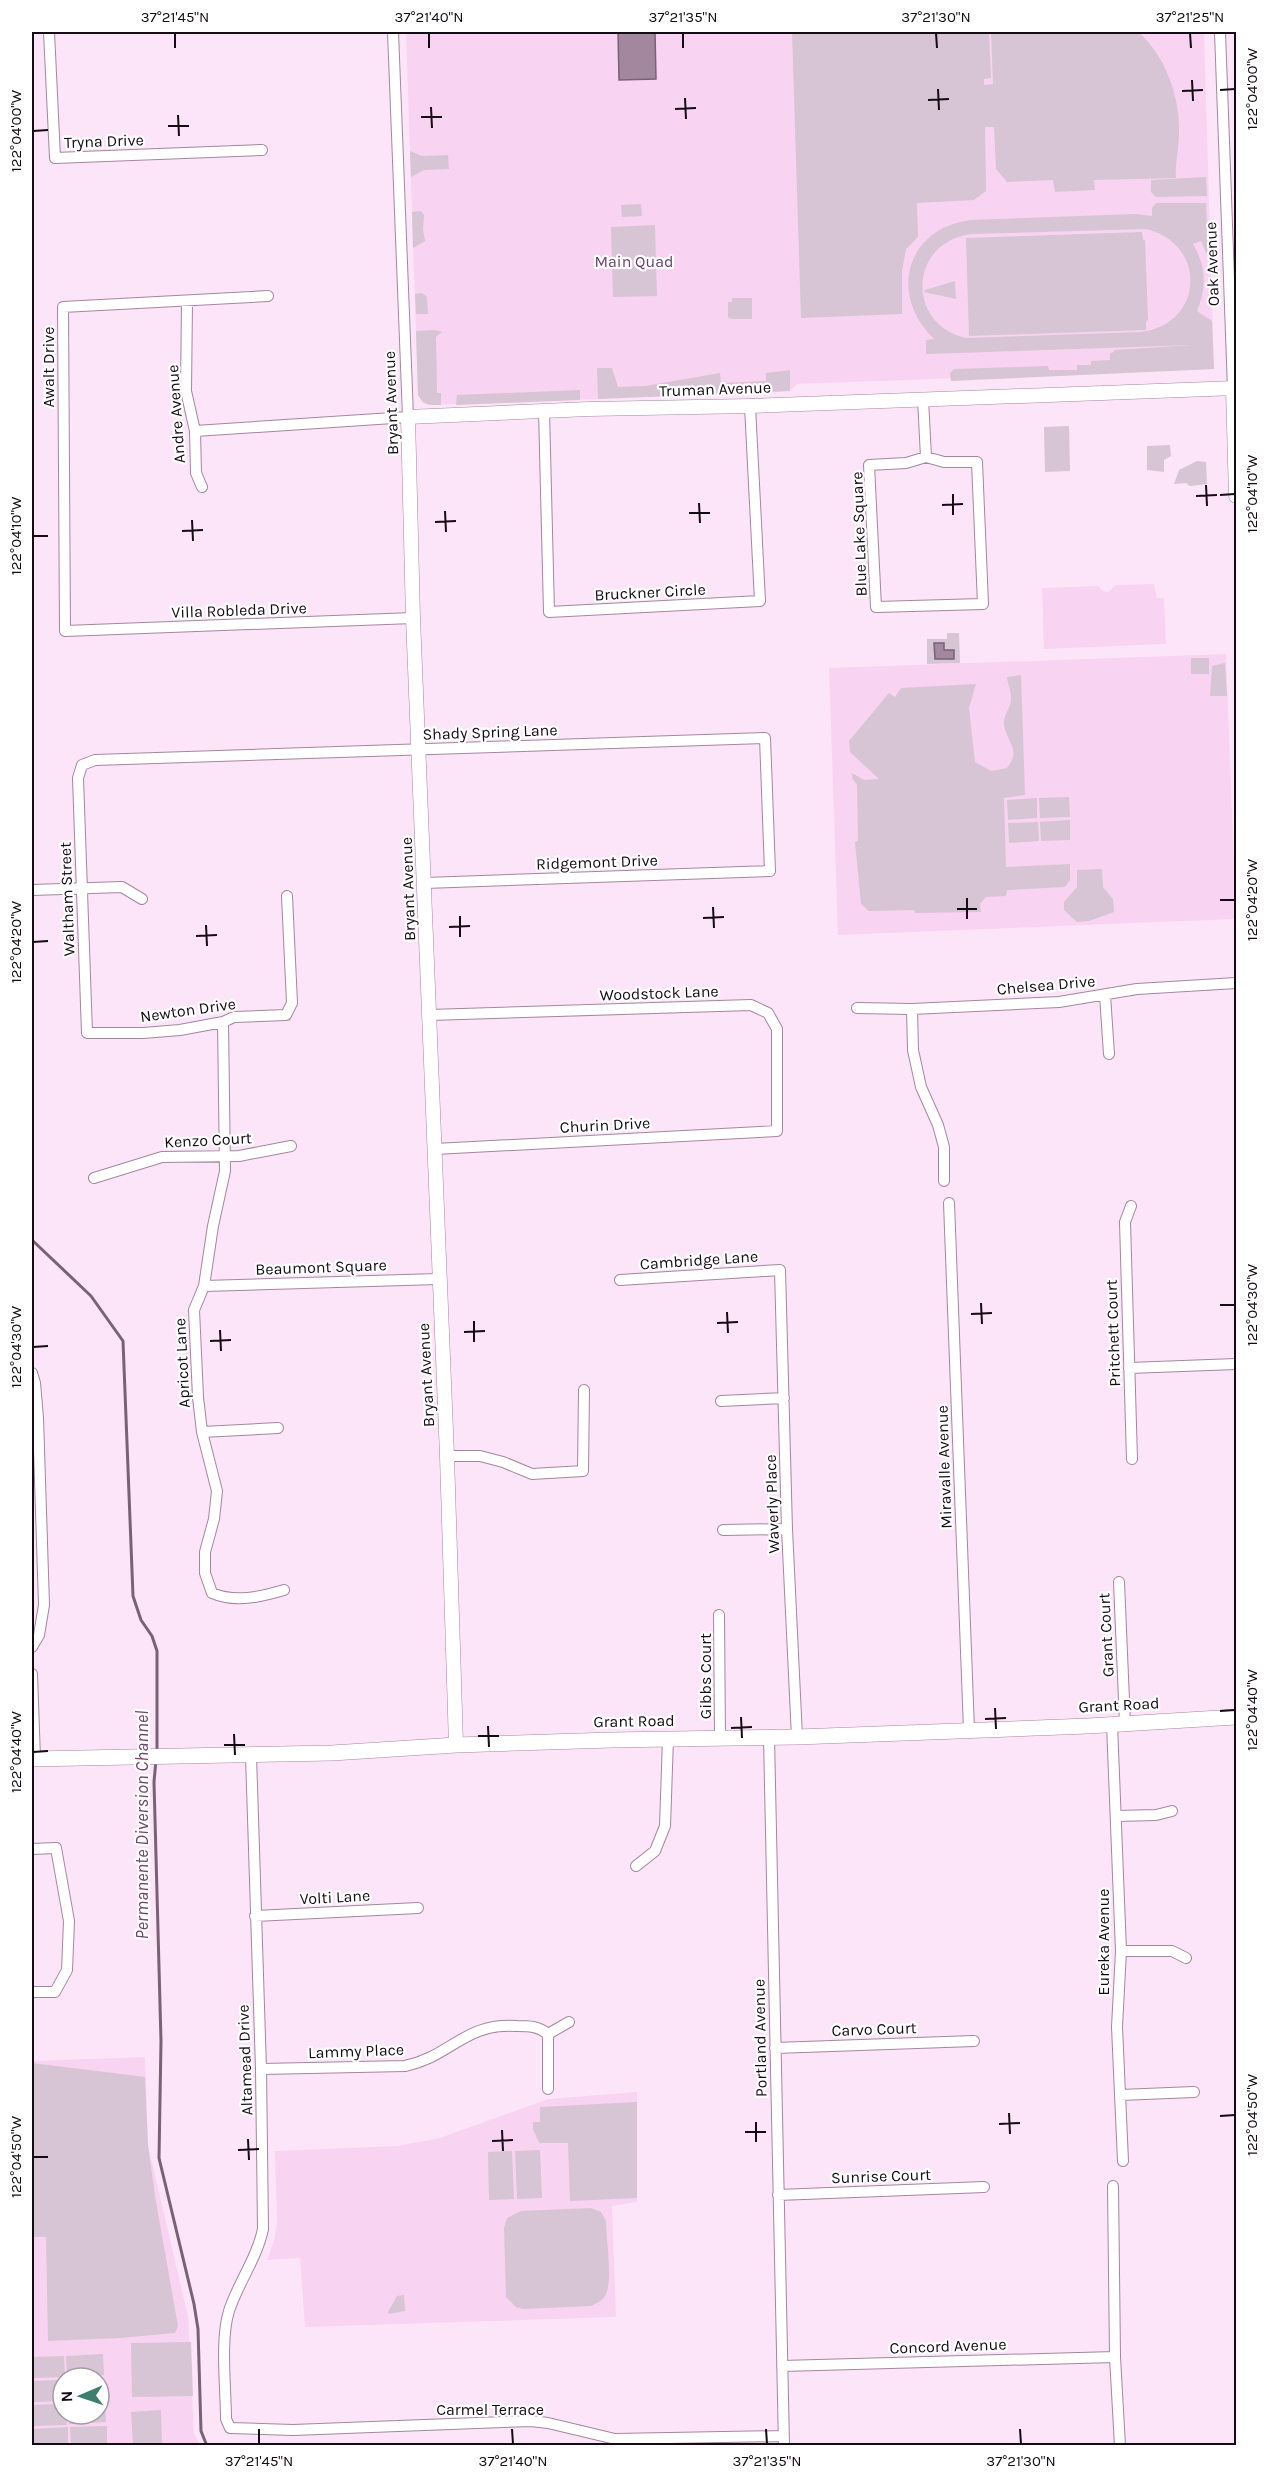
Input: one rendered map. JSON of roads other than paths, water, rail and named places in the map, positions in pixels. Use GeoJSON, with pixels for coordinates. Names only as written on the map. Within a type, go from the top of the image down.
{"type":"FeatureCollection","features":[{"type":"Feature","properties":{"kind":"main road","name":"Grant Road"},"geometry":{"type":"LineString","coordinates":[[33,1759],[332,1753],[456,1745],[797,1737],[1236,1717]]}},
{"type":"Feature","properties":{"kind":"street","name":"Tryna Drive"},"geometry":{"type":"LineString","coordinates":[[49,32],[55,158],[262,150]]}},
{"type":"Feature","properties":{"kind":"street","name":"Bryant Avenue"},"geometry":{"type":"LineString","coordinates":[[393,32],[456,1745]]}},
{"type":"Feature","properties":{"kind":"street","name":"Oak Avenue"},"geometry":{"type":"LineString","coordinates":[[1220,32],[1236,496]]}},
{"type":"Feature","properties":{"kind":"street","name":"Awalt Drive"},"geometry":{"type":"LineString","coordinates":[[65,631],[63,308],[268,296]]}},
{"type":"Feature","properties":{"kind":"street","name":"Andre Avenue"},"geometry":{"type":"LineString","coordinates":[[187,302],[186,391],[195,431],[196,473],[202,487]]}},
{"type":"Feature","properties":{"kind":"street","name":"Truman Avenue"},"geometry":{"type":"LineString","coordinates":[[195,431],[544,410],[750,406],[1234,389]]}},
{"type":"Feature","properties":{"kind":"street"},"geometry":{"type":"LineString","coordinates":[[923,399],[926,457]]}},
{"type":"Feature","properties":{"kind":"street","name":"Bruckner Circle"},"geometry":{"type":"LineString","coordinates":[[544,410],[549,612],[760,601],[750,406]]}},
{"type":"Feature","properties":{"kind":"street","name":"Blue Lake Square"},"geometry":{"type":"LineString","coordinates":[[926,457],[944,462],[977,462],[983,604],[876,607],[869,465],[906,463],[926,457]]}},
{"type":"Feature","properties":{"kind":"street","name":"Villa Robleda Drive"},"geometry":{"type":"LineString","coordinates":[[65,631],[413,618]]}},
{"type":"Feature","properties":{"kind":"street","name":"Shady Spring Lane"},"geometry":{"type":"LineString","coordinates":[[82,765],[95,760],[765,738],[770,871]]}},
{"type":"Feature","properties":{"kind":"street","name":"Waltham Street"},"geometry":{"type":"LineString","coordinates":[[82,765],[78,778],[87,1033]]}},
{"type":"Feature","properties":{"kind":"street","name":"Ridgemont Drive"},"geometry":{"type":"LineString","coordinates":[[425,883],[770,871]]}},
{"type":"Feature","properties":{"kind":"street"},"geometry":{"type":"LineString","coordinates":[[32,890],[122,887],[142,898]]}},
{"type":"Feature","properties":{"kind":"street","name":"Newton Drive"},"geometry":{"type":"LineString","coordinates":[[87,1033],[143,1034],[223,1022],[234,1017],[286,1015],[290,1011],[292,994],[287,896]]}},
{"type":"Feature","properties":{"kind":"street","name":"Chelsea Drive"},"geometry":{"type":"LineString","coordinates":[[857,1008],[1059,1002],[1137,988],[1236,983]]}},
{"type":"Feature","properties":{"kind":"street"},"geometry":{"type":"LineString","coordinates":[[1105,995],[1109,1054]]}},
{"type":"Feature","properties":{"kind":"street","name":"Woodstock Lane"},"geometry":{"type":"LineString","coordinates":[[429,1015],[751,1005],[768,1013],[777,1029],[777,1131]]}},
{"type":"Feature","properties":{"kind":"street"},"geometry":{"type":"LineString","coordinates":[[912,1008],[913,1050],[921,1087],[938,1125],[944,1148],[944,1181]]}},
{"type":"Feature","properties":{"kind":"street","name":"Apricot Lane"},"geometry":{"type":"LineString","coordinates":[[223,1022],[226,1156],[204,1286],[194,1311],[202,1432],[217,1491],[214,1519],[206,1552],[205,1573],[212,1593],[226,1599],[264,1596],[284,1590]]}},
{"type":"Feature","properties":{"kind":"street","name":"Churin Drive"},"geometry":{"type":"LineString","coordinates":[[435,1149],[777,1131]]}},
{"type":"Feature","properties":{"kind":"street","name":"Kenzo Court"},"geometry":{"type":"LineString","coordinates":[[94,1178],[162,1157],[226,1156],[291,1146]]}},
{"type":"Feature","properties":{"kind":"street","name":"Miravalle Avenue"},"geometry":{"type":"LineString","coordinates":[[949,1203],[969,1730]]}},
{"type":"Feature","properties":{"kind":"street","name":"Pritchett Court"},"geometry":{"type":"LineString","coordinates":[[1131,1206],[1125,1222],[1132,1459]]}},
{"type":"Feature","properties":{"kind":"street","name":"Cambridge Lane"},"geometry":{"type":"LineString","coordinates":[[620,1280],[780,1270]]}},
{"type":"Feature","properties":{"kind":"street","name":"Waverly Place"},"geometry":{"type":"LineString","coordinates":[[780,1270],[787,1529],[797,1737]]}},
{"type":"Feature","properties":{"kind":"street","name":"Beaumont Square"},"geometry":{"type":"LineString","coordinates":[[204,1286],[438,1279]]}},
{"type":"Feature","properties":{"kind":"street"},"geometry":{"type":"LineString","coordinates":[[1129,1368],[1236,1364]]}},
{"type":"Feature","properties":{"kind":"street"},"geometry":{"type":"LineString","coordinates":[[32,1373],[35,1383],[37,1544],[44,1605],[39,1635],[32,1647]]}},
{"type":"Feature","properties":{"kind":"street"},"geometry":{"type":"LineString","coordinates":[[447,1456],[480,1456],[503,1462],[532,1474],[583,1471],[584,1390]]}},
{"type":"Feature","properties":{"kind":"street"},"geometry":{"type":"LineString","coordinates":[[721,1401],[784,1398]]}},
{"type":"Feature","properties":{"kind":"street"},"geometry":{"type":"LineString","coordinates":[[202,1432],[278,1428]]}},
{"type":"Feature","properties":{"kind":"street"},"geometry":{"type":"LineString","coordinates":[[723,1530],[787,1529]]}},
{"type":"Feature","properties":{"kind":"street","name":"Grant Court"},"geometry":{"type":"LineString","coordinates":[[1119,1582],[1119,1724]]}},
{"type":"Feature","properties":{"kind":"street","name":"Gibbs Court"},"geometry":{"type":"LineString","coordinates":[[719,1615],[720,1738]]}},
{"type":"Feature","properties":{"kind":"street"},"geometry":{"type":"LineString","coordinates":[[32,1674],[33,1759]]}},
{"type":"Feature","properties":{"kind":"street","name":"Eureka Avenue"},"geometry":{"type":"LineString","coordinates":[[1119,1724],[1116,1816],[1121,1951],[1117,2027],[1123,2161]]}},
{"type":"Feature","properties":{"kind":"street","name":"Portland Avenue"},"geometry":{"type":"LineString","coordinates":[[769,1737],[784,2441]]}},
{"type":"Feature","properties":{"kind":"street"},"geometry":{"type":"LineString","coordinates":[[636,1866],[655,1851],[665,1826],[668,1739]]}},
{"type":"Feature","properties":{"kind":"street","name":"Altamead Drive"},"geometry":{"type":"LineString","coordinates":[[230,2428],[226,2419],[227,2320],[238,2286],[260,2242],[263,2229],[261,2068],[251,1755]]}},
{"type":"Feature","properties":{"kind":"street"},"geometry":{"type":"LineString","coordinates":[[1116,1816],[1156,1815],[1172,1811]]}},
{"type":"Feature","properties":{"kind":"street"},"geometry":{"type":"LineString","coordinates":[[32,1849],[56,1848],[69,1922],[68,1970],[55,1992],[32,1992]]}},
{"type":"Feature","properties":{"kind":"street","name":"Volti Lane"},"geometry":{"type":"LineString","coordinates":[[255,1916],[418,1908]]}},
{"type":"Feature","properties":{"kind":"street"},"geometry":{"type":"LineString","coordinates":[[1121,1951],[1172,1951],[1186,1958]]}},
{"type":"Feature","properties":{"kind":"street"},"geometry":{"type":"LineString","coordinates":[[548,2089],[548,2034],[569,2022]]}},
{"type":"Feature","properties":{"kind":"street","name":"Lammy Place"},"geometry":{"type":"LineString","coordinates":[[261,2068],[405,2066],[423,2061],[473,2031],[483,2028],[512,2025],[536,2027],[548,2034]]}},
{"type":"Feature","properties":{"kind":"street","name":"Carvo Court"},"geometry":{"type":"LineString","coordinates":[[775,2048],[974,2041]]}},
{"type":"Feature","properties":{"kind":"street"},"geometry":{"type":"LineString","coordinates":[[1120,2095],[1194,2092]]}},
{"type":"Feature","properties":{"kind":"street"},"geometry":{"type":"LineString","coordinates":[[1113,2186],[1115,2357],[1120,2445]]}},
{"type":"Feature","properties":{"kind":"street","name":"Sunrise Court"},"geometry":{"type":"LineString","coordinates":[[778,2195],[984,2187]]}},
{"type":"Feature","properties":{"kind":"street","name":"Concord Avenue"},"geometry":{"type":"LineString","coordinates":[[782,2366],[1115,2357]]}},
{"type":"Feature","properties":{"kind":"street","name":"Carmel Terrace"},"geometry":{"type":"LineString","coordinates":[[230,2428],[293,2430],[531,2421],[615,2439],[784,2441]]}},
{"type":"Feature","properties":{"kind":"waterway","name":"Permanente Diversion Channel"},"geometry":{"type":"LineString","coordinates":[[32,1240],[91,1296],[123,1341],[133,1596],[141,1620],[152,1636],[157,1651],[157,1751]]}},
{"type":"Feature","properties":{"kind":"waterway","name":"Permanente Diversion Channel"},"geometry":{"type":"LineString","coordinates":[[156,1760],[154,1782],[161,2041],[159,2158],[194,2304],[198,2329],[201,2431],[207,2446]]}},
{"type":"Feature","properties":{"kind":"park label","name":"Main Quad"},"geometry":{"type":"Point","coordinates":[634,261]}}]}
